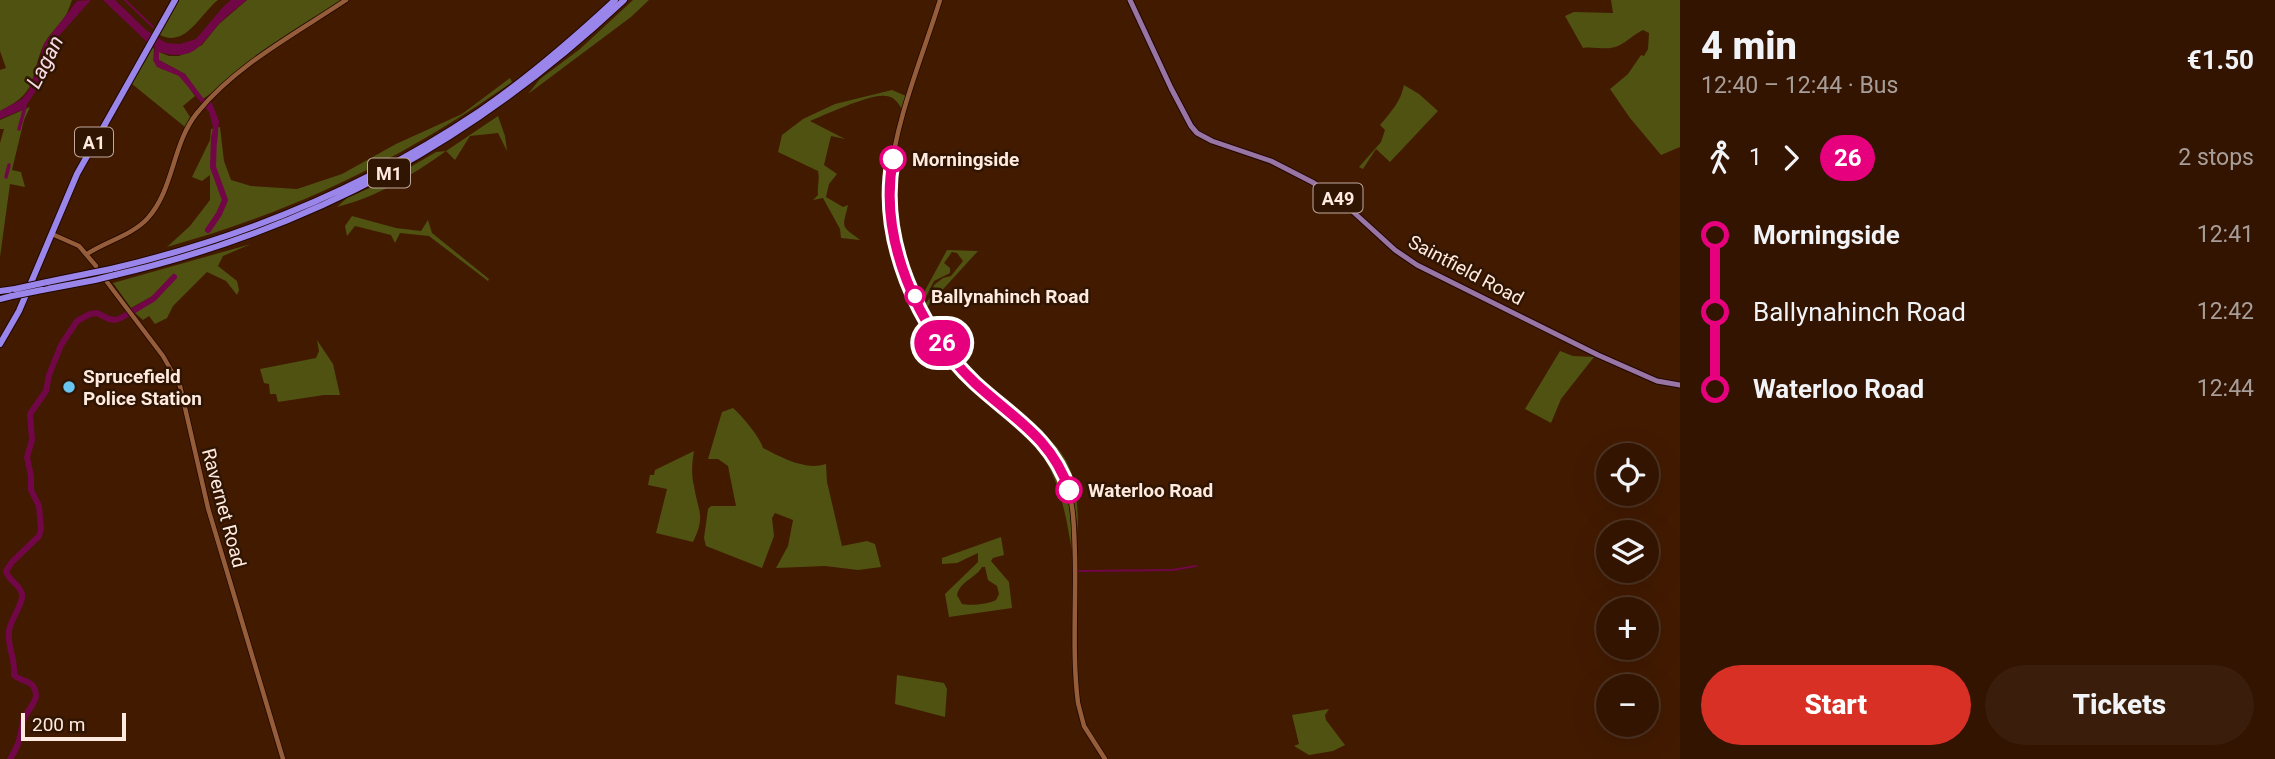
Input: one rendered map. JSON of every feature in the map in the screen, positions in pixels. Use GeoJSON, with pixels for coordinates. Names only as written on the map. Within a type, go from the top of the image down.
{"type":"FeatureCollection","features":[{"type":"Feature","properties":{"kind":"highway","name":"A1"},"geometry":{"type":"LineString","coordinates":[[0,344],[19,311],[77,174],[175,0]]}},
{"type":"Feature","properties":{"kind":"highway","name":"M1"},"geometry":{"type":"LineString","coordinates":[[113,272],[252,228],[311,204],[382,169],[481,110],[553,55],[615,0]]}},
{"type":"Feature","properties":{"kind":"highway","name":"M1"},"geometry":{"type":"LineString","coordinates":[[0,292],[41,290],[93,276],[187,257],[268,229],[338,199],[408,163],[473,123],[569,50],[624,0]]}},
{"type":"Feature","properties":{"kind":"highway","name":"M1"},"geometry":{"type":"LineString","coordinates":[[0,299],[13,292],[47,282],[93,276]]}},
{"type":"Feature","properties":{"kind":"main road","name":"Saintfield Road"},"geometry":{"type":"LineString","coordinates":[[1130,0],[1185,117],[1202,137],[1271,161],[1312,182],[1338,198],[1395,250],[1417,265],[1598,355],[1657,381],[1680,385]]}},
{"type":"Feature","properties":{"kind":"street"},"geometry":{"type":"LineString","coordinates":[[87,254],[148,217],[159,200],[187,127],[201,108],[244,68],[346,0]]}},
{"type":"Feature","properties":{"kind":"street"},"geometry":{"type":"LineString","coordinates":[[940,0],[894,152],[889,194],[894,234],[914,294],[946,349],[974,382],[1042,440],[1061,468],[1074,520],[1078,703],[1084,726],[1105,759]]}},
{"type":"Feature","properties":{"kind":"street"},"geometry":{"type":"LineString","coordinates":[[51,234],[74,242],[96,266]]}},
{"type":"Feature","properties":{"kind":"street","name":"Ravernet Road"},"geometry":{"type":"LineString","coordinates":[[107,282],[163,356],[180,386],[208,508],[283,759]]}},
{"type":"Feature","properties":{"kind":"shaded area"},"geometry":{"type":"Polygon","coordinates":[[[0,0],[72,0],[66,15],[43,46],[27,91],[0,111],[0,70],[6,68],[0,51],[0,0]]]}},
{"type":"Feature","properties":{"kind":"shaded area"},"geometry":{"type":"Polygon","coordinates":[[[179,0],[218,0],[185,33],[169,38],[160,35],[179,0]]]}},
{"type":"Feature","properties":{"kind":"shaded area"},"geometry":{"type":"Polygon","coordinates":[[[247,0],[343,0],[203,99],[185,74],[159,60],[159,52],[179,56],[202,45],[219,24],[247,0]]]}},
{"type":"Feature","properties":{"kind":"shaded area"},"geometry":{"type":"Polygon","coordinates":[[[633,0],[649,0],[631,17],[528,94],[540,79],[580,49],[633,0]]]}},
{"type":"Feature","properties":{"kind":"shaded area"},"geometry":{"type":"Polygon","coordinates":[[[1611,0],[1680,0],[1680,147],[1661,155],[1610,89],[1628,74],[1641,55],[1644,56],[1648,49],[1649,33],[1643,30],[1614,47],[1583,48],[1565,16],[1574,12],[1613,13],[1611,0]]]}},
{"type":"Feature","properties":{"kind":"shaded area"},"geometry":{"type":"Polygon","coordinates":[[[153,47],[157,66],[180,76],[195,96],[183,106],[190,117],[185,127],[132,84],[153,47]]]}},
{"type":"Feature","properties":{"kind":"shaded area"},"geometry":{"type":"Polygon","coordinates":[[[510,78],[512,82],[430,135],[347,180],[259,217],[167,247],[190,226],[210,200],[210,175],[202,181],[192,177],[210,140],[211,129],[220,127],[224,161],[231,180],[251,186],[297,189],[342,174],[396,144],[462,114],[510,78]]]}},
{"type":"Feature","properties":{"kind":"shaded area"},"geometry":{"type":"Polygon","coordinates":[[[1404,85],[1438,111],[1390,162],[1376,149],[1363,169],[1359,167],[1381,142],[1385,130],[1380,125],[1398,101],[1404,85]]]}},
{"type":"Feature","properties":{"kind":"shaded area"},"geometry":{"type":"Polygon","coordinates":[[[892,90],[906,96],[902,109],[891,97],[878,96],[810,121],[845,139],[831,136],[824,165],[837,174],[829,184],[826,197],[843,207],[848,205],[845,226],[860,240],[841,238],[840,229],[823,198],[813,200],[818,195],[818,171],[778,152],[782,135],[803,119],[835,104],[892,90]]]}},
{"type":"Feature","properties":{"kind":"shaded area"},"geometry":{"type":"Polygon","coordinates":[[[30,107],[24,120],[12,170],[21,172],[25,187],[10,184],[0,257],[0,143],[4,129],[0,129],[0,120],[30,107]]]}},
{"type":"Feature","properties":{"kind":"shaded area"},"geometry":{"type":"Polygon","coordinates":[[[498,116],[507,151],[498,133],[470,136],[455,160],[446,151],[498,116]]]}},
{"type":"Feature","properties":{"kind":"shaded area"},"geometry":{"type":"Polygon","coordinates":[[[446,151],[394,184],[337,207],[347,198],[390,179],[436,152],[446,151]]]}},
{"type":"Feature","properties":{"kind":"shaded area"},"geometry":{"type":"Polygon","coordinates":[[[352,216],[396,228],[421,231],[428,220],[432,233],[489,279],[488,281],[429,236],[400,233],[395,243],[391,235],[355,226],[347,236],[345,226],[352,216]]]}},
{"type":"Feature","properties":{"kind":"shaded area"},"geometry":{"type":"Polygon","coordinates":[[[251,244],[223,256],[218,266],[237,281],[237,295],[226,281],[207,272],[173,306],[167,318],[155,324],[149,316],[143,320],[135,313],[160,296],[156,294],[131,308],[113,283],[251,244]]]}},
{"type":"Feature","properties":{"kind":"shaded area"},"geometry":{"type":"Polygon","coordinates":[[[947,250],[978,251],[925,309],[934,285],[951,276],[963,261],[957,253],[952,252],[944,263],[950,268],[950,273],[934,281],[924,301],[922,300],[947,250]]]}},
{"type":"Feature","properties":{"kind":"shaded area"},"geometry":{"type":"Polygon","coordinates":[[[317,340],[333,364],[340,395],[278,402],[276,394],[270,394],[269,384],[264,383],[260,369],[316,358],[319,351],[317,340]]]}},
{"type":"Feature","properties":{"kind":"shaded area"},"geometry":{"type":"Polygon","coordinates":[[[1560,351],[1573,356],[1594,357],[1561,399],[1551,423],[1525,409],[1560,351]]]}},
{"type":"Feature","properties":{"kind":"shaded area"},"geometry":{"type":"Polygon","coordinates":[[[1009,406],[1043,433],[1064,457],[1075,487],[1078,531],[1070,490],[1058,460],[1009,406]]]}},
{"type":"Feature","properties":{"kind":"shaded area"},"geometry":{"type":"Polygon","coordinates":[[[733,408],[755,433],[763,448],[802,464],[826,464],[827,482],[842,546],[867,541],[875,544],[881,567],[858,570],[825,566],[776,568],[788,546],[793,520],[775,513],[772,518],[774,536],[762,568],[706,546],[704,538],[708,509],[711,506],[736,506],[728,466],[718,459],[708,459],[722,412],[733,408]]]}},
{"type":"Feature","properties":{"kind":"shaded area"},"geometry":{"type":"Polygon","coordinates":[[[1004,411],[1038,441],[1059,471],[1069,507],[1072,551],[1063,506],[1048,465],[1004,411]]]}},
{"type":"Feature","properties":{"kind":"shaded area"},"geometry":{"type":"Polygon","coordinates":[[[694,451],[692,477],[700,519],[693,542],[656,533],[667,489],[648,485],[650,475],[654,475],[655,470],[694,451]]]}},
{"type":"Feature","properties":{"kind":"shaded area"},"geometry":{"type":"Polygon","coordinates":[[[1001,537],[1004,555],[991,561],[1009,582],[1012,608],[949,617],[945,594],[978,562],[978,553],[957,563],[942,564],[942,558],[1001,537]],[[985,567],[959,590],[957,595],[962,604],[989,603],[996,600],[999,594],[997,586],[988,580],[985,567]]]}},
{"type":"Feature","properties":{"kind":"shaded area"},"geometry":{"type":"Polygon","coordinates":[[[897,675],[944,683],[947,689],[945,717],[895,704],[897,675]]]}},
{"type":"Feature","properties":{"kind":"shaded area"},"geometry":{"type":"Polygon","coordinates":[[[1329,709],[1325,715],[1326,720],[1345,745],[1333,751],[1309,755],[1294,746],[1299,744],[1292,715],[1329,709]]]}},
{"type":"Feature","properties":{"kind":"water","name":"Lagan"},"geometry":{"type":"Polygon","coordinates":[[[91,0],[57,38],[41,83],[24,109],[0,119],[0,111],[22,99],[29,90],[45,42],[77,1],[91,0]]]}},
{"type":"Feature","properties":{"kind":"water"},"geometry":{"type":"Polygon","coordinates":[[[103,0],[115,0],[146,30],[166,43],[180,44],[196,39],[231,0],[247,0],[224,18],[193,51],[179,55],[159,52],[159,60],[185,74],[203,98],[212,103],[219,121],[217,143],[211,142],[213,127],[209,112],[179,76],[157,67],[153,60],[155,47],[103,0]]]}},
{"type":"Feature","properties":{"kind":"waterway"},"geometry":{"type":"LineString","coordinates":[[125,0],[153,27]]}},
{"type":"Feature","properties":{"kind":"waterway"},"geometry":{"type":"LineString","coordinates":[[19,129],[25,107]]}},
{"type":"Feature","properties":{"kind":"waterway"},"geometry":{"type":"LineString","coordinates":[[208,230],[225,200],[213,167],[214,137]]}},
{"type":"Feature","properties":{"kind":"waterway"},"geometry":{"type":"LineString","coordinates":[[6,177],[9,165]]}},
{"type":"Feature","properties":{"kind":"waterway"},"geometry":{"type":"LineString","coordinates":[[10,759],[17,745],[24,718],[36,696],[31,684],[14,675],[9,631],[22,594],[6,571],[39,536],[41,529],[39,506],[31,490],[27,457],[32,440],[30,414],[46,391],[49,375],[61,345],[77,321],[97,313],[109,319],[121,318],[153,299],[174,277]]}},
{"type":"Feature","properties":{"kind":"waterway"},"geometry":{"type":"LineString","coordinates":[[1079,571],[1172,570],[1196,566]]}},
{"type":"Feature","properties":{"kind":"bus line","name":"26"},"geometry":{"type":"LineString","coordinates":[[893,159],[889,194],[891,219],[902,264],[920,308],[936,335],[974,382],[1042,440],[1061,468],[1069,490]]}},
{"type":"Feature","properties":{"kind":"place","name":"Morningside"},"geometry":{"type":"Point","coordinates":[893,159]}},
{"type":"Feature","properties":{"kind":"place","name":"Ballynahinch Road"},"geometry":{"type":"Point","coordinates":[915,296]}},
{"type":"Feature","properties":{"kind":"place","name":"Sprucefield Police Station"},"geometry":{"type":"Point","coordinates":[69,387]}},
{"type":"Feature","properties":{"kind":"place","name":"Waterloo Road"},"geometry":{"type":"Point","coordinates":[1069,490]}}]}
